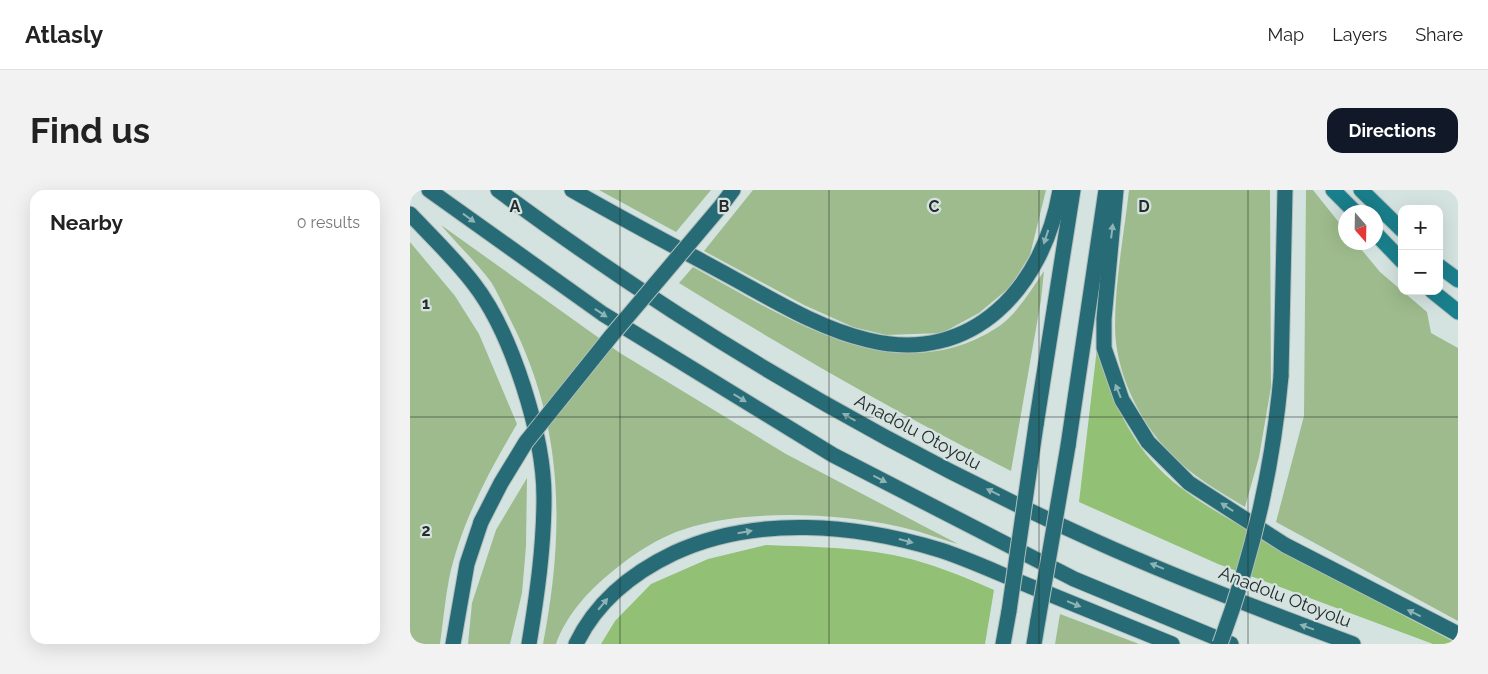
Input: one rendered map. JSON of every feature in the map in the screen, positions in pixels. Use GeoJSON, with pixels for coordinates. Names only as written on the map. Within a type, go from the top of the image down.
{"type":"FeatureCollection","features":[{"type":"Feature","properties":{"kind":"highway"},"geometry":{"type":"LineString","coordinates":[[429,190],[603,314],[833,455],[1074,579],[1231,644]]}},
{"type":"Feature","properties":{"kind":"highway","name":"Anadolu Otoyolu"},"geometry":{"type":"LineString","coordinates":[[498,190],[606,268],[760,366],[882,436],[994,493],[1096,541],[1353,644]]}},
{"type":"Feature","properties":{"kind":"highway"},"geometry":{"type":"LineString","coordinates":[[572,190],[790,309],[848,335],[870,341],[900,344],[952,338],[980,324],[1014,296],[1034,267],[1044,243],[1060,190]]}},
{"type":"Feature","properties":{"kind":"highway"},"geometry":{"type":"LineString","coordinates":[[453,644],[467,564],[480,522],[526,442],[733,190]]}},
{"type":"Feature","properties":{"kind":"highway"},"geometry":{"type":"LineString","coordinates":[[1003,644],[1072,190]]}},
{"type":"Feature","properties":{"kind":"highway"},"geometry":{"type":"LineString","coordinates":[[1034,644],[1068,446],[1106,190]]}},
{"type":"Feature","properties":{"kind":"highway"},"geometry":{"type":"LineString","coordinates":[[1116,190],[1104,319],[1104,348],[1122,400],[1148,442],[1189,482],[1285,545],[1458,634]]}},
{"type":"Feature","properties":{"kind":"highway"},"geometry":{"type":"LineString","coordinates":[[1220,644],[1266,487],[1276,431],[1281,376],[1285,190]]}},
{"type":"Feature","properties":{"kind":"highway"},"geometry":{"type":"LineString","coordinates":[[410,214],[475,285],[503,334],[527,396],[544,496],[539,583],[529,644]]}},
{"type":"Feature","properties":{"kind":"highway"},"geometry":{"type":"LineString","coordinates":[[576,644],[592,617],[610,596],[631,578],[656,562],[714,538],[748,530],[789,528],[854,531],[894,538],[942,550],[1172,644]]}},
{"type":"Feature","properties":{"kind":"main road"},"geometry":{"type":"LineString","coordinates":[[1333,190],[1348,205]]}},
{"type":"Feature","properties":{"kind":"main road"},"geometry":{"type":"LineString","coordinates":[[1361,190],[1398,226]]}},
{"type":"Feature","properties":{"kind":"main road"},"geometry":{"type":"LineString","coordinates":[[1383,241],[1398,257]]}},
{"type":"Feature","properties":{"kind":"main road"},"geometry":{"type":"LineString","coordinates":[[1443,269],[1458,280]]}},
{"type":"Feature","properties":{"kind":"main road"},"geometry":{"type":"LineString","coordinates":[[1437,295],[1458,312]]}},
{"type":"Feature","properties":{"kind":"green space"},"geometry":{"type":"Polygon","coordinates":[[[599,190],[711,190],[676,232],[599,190]]]}},
{"type":"Feature","properties":{"kind":"green space"},"geometry":{"type":"Polygon","coordinates":[[[753,190],[1046,190],[1030,255],[1010,287],[979,313],[942,333],[886,335],[853,327],[804,305],[704,251],[753,190]]]}},
{"type":"Feature","properties":{"kind":"green space"},"geometry":{"type":"Polygon","coordinates":[[[1129,190],[1270,190],[1271,387],[1259,457],[1245,507],[1195,475],[1169,452],[1147,425],[1130,393],[1124,377],[1116,343],[1115,309],[1129,190]]]}},
{"type":"Feature","properties":{"kind":"green space"},"geometry":{"type":"Polygon","coordinates":[[[1306,190],[1313,190],[1338,221],[1338,250],[1362,250],[1380,272],[1398,287],[1398,295],[1407,295],[1427,312],[1431,333],[1458,348],[1458,621],[1276,522],[1304,416],[1306,190]]]}},
{"type":"Feature","properties":{"kind":"green space"},"geometry":{"type":"Polygon","coordinates":[[[441,225],[620,353],[786,454],[958,544],[904,528],[846,518],[790,515],[762,516],[735,518],[709,523],[666,536],[630,558],[605,577],[580,603],[560,633],[556,644],[543,644],[555,560],[556,519],[555,478],[550,438],[541,398],[528,358],[494,286],[441,225]]]}},
{"type":"Feature","properties":{"kind":"green space"},"geometry":{"type":"Polygon","coordinates":[[[410,242],[455,296],[479,334],[517,424],[486,480],[468,518],[454,558],[445,603],[440,644],[410,644],[410,242]]]}},
{"type":"Feature","properties":{"kind":"green space"},"geometry":{"type":"Polygon","coordinates":[[[693,267],[802,325],[841,340],[880,350],[920,353],[959,346],[998,327],[1017,309],[1044,271],[1041,300],[1011,471],[926,427],[843,380],[679,283],[693,267]]]}},
{"type":"Feature","properties":{"kind":"green space"},"geometry":{"type":"Polygon","coordinates":[[[1097,348],[1112,393],[1132,434],[1151,460],[1175,483],[1217,512],[1286,552],[1458,644],[1433,644],[1218,564],[1079,502],[1097,348]]]}},
{"type":"Feature","properties":{"kind":"green space"},"geometry":{"type":"Polygon","coordinates":[[[527,478],[526,546],[522,593],[510,644],[468,644],[472,603],[496,530],[527,478]]]}},
{"type":"Feature","properties":{"kind":"green space"},"geometry":{"type":"Polygon","coordinates":[[[766,545],[839,548],[893,555],[943,569],[994,590],[985,644],[601,644],[615,621],[651,584],[708,559],[766,545]]]}},
{"type":"Feature","properties":{"kind":"green space"},"geometry":{"type":"Polygon","coordinates":[[[1060,614],[1139,644],[1055,644],[1060,614]]]}}]}
